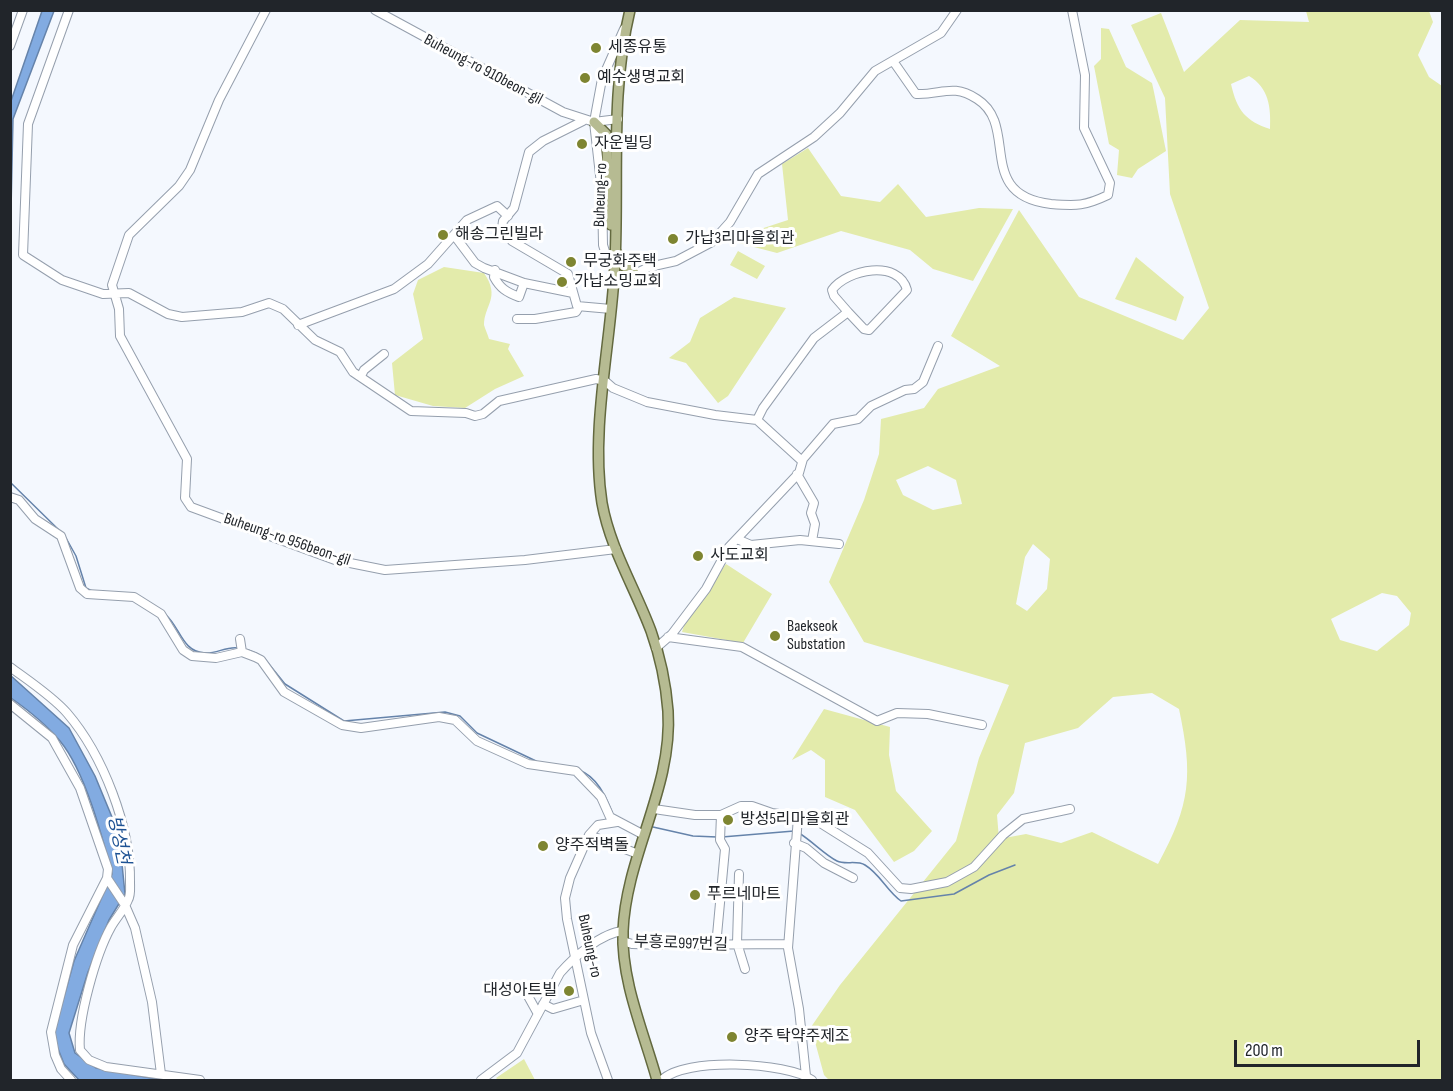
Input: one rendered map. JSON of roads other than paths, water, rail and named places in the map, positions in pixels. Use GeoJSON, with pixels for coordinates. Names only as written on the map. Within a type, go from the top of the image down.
{"type":"FeatureCollection","features":[{"type":"Feature","properties":{"kind":"main road","name":"Buheung-ro"},"geometry":{"type":"LineString","coordinates":[[630,10],[618,84],[615,262],[599,469],[602,502],[616,549],[656,648],[668,710],[668,728],[654,809],[630,882],[623,931],[636,1007],[657,1080]]}},
{"type":"Feature","properties":{"kind":"main road"},"geometry":{"type":"LineString","coordinates":[[594,122],[606,134],[608,206],[615,245],[623,265],[634,273]]}},
{"type":"Feature","properties":{"kind":"street"},"geometry":{"type":"LineString","coordinates":[[10,46],[23,10]]}},
{"type":"Feature","properties":{"kind":"street"},"geometry":{"type":"LineString","coordinates":[[69,10],[28,124],[23,255],[62,280],[103,294],[129,293],[168,314],[190,317],[242,312],[269,303],[283,309],[315,340],[340,352],[353,372],[362,376],[381,393],[411,411],[466,413],[475,416],[483,414],[499,401],[596,379],[605,381],[613,388],[646,402],[757,420],[802,461]]}},
{"type":"Feature","properties":{"kind":"street"},"geometry":{"type":"LineString","coordinates":[[114,294],[112,285],[129,236],[179,186],[190,170],[219,100],[266,10]]}},
{"type":"Feature","properties":{"kind":"street","name":"Buheung-ro 910beon-gil"},"geometry":{"type":"LineString","coordinates":[[375,10],[583,121],[618,119]]}},
{"type":"Feature","properties":{"kind":"street"},"geometry":{"type":"LineString","coordinates":[[614,280],[622,280],[648,267],[676,261],[712,242],[730,222],[758,174],[814,138],[840,113],[875,71],[941,33],[957,10]]}},
{"type":"Feature","properties":{"kind":"street"},"geometry":{"type":"LineString","coordinates":[[893,61],[916,94],[957,89],[977,99],[990,109],[997,129],[1001,159],[1012,190],[1023,197],[1046,203],[1086,206],[1108,195],[1110,183],[1084,128],[1085,75],[1072,10]]}},
{"type":"Feature","properties":{"kind":"street"},"geometry":{"type":"LineString","coordinates":[[615,262],[607,258],[603,245],[602,193],[594,122],[602,79],[627,23]]}},
{"type":"Feature","properties":{"kind":"street"},"geometry":{"type":"LineString","coordinates":[[579,307],[571,278],[564,271],[505,235],[502,225],[514,208],[529,152],[543,141],[583,121]]}},
{"type":"Feature","properties":{"kind":"street"},"geometry":{"type":"LineString","coordinates":[[298,325],[394,289],[428,264],[467,220],[497,206],[508,216]]}},
{"type":"Feature","properties":{"kind":"street"},"geometry":{"type":"LineString","coordinates":[[454,236],[475,263],[524,283],[573,292]]}},
{"type":"Feature","properties":{"kind":"street"},"geometry":{"type":"LineString","coordinates":[[495,270],[494,277],[508,293],[519,297],[524,283]]}},
{"type":"Feature","properties":{"kind":"street"},"geometry":{"type":"LineString","coordinates":[[862,272],[891,272],[897,274],[905,285],[907,290],[868,330],[848,312],[834,296],[832,290],[846,276],[862,272]]}},
{"type":"Feature","properties":{"kind":"street","name":"Buheung-ro 956beon-gil"},"geometry":{"type":"LineString","coordinates":[[114,294],[119,309],[120,336],[187,459],[185,498],[191,507],[335,560],[386,570],[525,560],[616,549]]}},
{"type":"Feature","properties":{"kind":"street"},"geometry":{"type":"LineString","coordinates":[[579,307],[611,309]]}},
{"type":"Feature","properties":{"kind":"street"},"geometry":{"type":"LineString","coordinates":[[517,319],[535,319],[576,312],[579,307]]}},
{"type":"Feature","properties":{"kind":"street"},"geometry":{"type":"LineString","coordinates":[[757,420],[763,408],[814,338],[848,312]]}},
{"type":"Feature","properties":{"kind":"street"},"geometry":{"type":"LineString","coordinates":[[656,648],[668,638],[706,589],[729,548],[797,474],[802,461],[833,424],[858,419],[871,406],[905,390],[914,389],[923,382],[939,346]]}},
{"type":"Feature","properties":{"kind":"street"},"geometry":{"type":"LineString","coordinates":[[362,376],[364,370],[384,354]]}},
{"type":"Feature","properties":{"kind":"street"},"geometry":{"type":"LineString","coordinates":[[797,474],[812,494],[814,503],[811,513],[815,524],[812,541]]}},
{"type":"Feature","properties":{"kind":"street"},"geometry":{"type":"LineString","coordinates":[[10,497],[19,500],[35,519],[61,536],[80,588],[87,594],[134,597],[160,614],[183,650],[192,656],[216,658],[242,652],[261,660],[285,692],[342,725],[361,728],[439,717],[455,720],[477,741],[528,764],[576,771],[601,797],[610,817],[644,835]]}},
{"type":"Feature","properties":{"kind":"street"},"geometry":{"type":"LineString","coordinates":[[737,539],[751,545],[812,541],[839,544]]}},
{"type":"Feature","properties":{"kind":"street"},"geometry":{"type":"LineString","coordinates":[[668,638],[742,647],[877,721],[897,712],[928,714],[982,725]]}},
{"type":"Feature","properties":{"kind":"street"},"geometry":{"type":"LineString","coordinates":[[240,639],[242,652]]}},
{"type":"Feature","properties":{"kind":"street"},"geometry":{"type":"LineString","coordinates":[[10,667],[66,712],[82,735],[111,789],[122,820],[130,870],[130,898],[111,928],[98,961],[81,1016],[80,1050],[89,1060],[106,1067],[200,1080]]}},
{"type":"Feature","properties":{"kind":"street"},"geometry":{"type":"LineString","coordinates":[[10,704],[52,738],[80,788],[108,869],[107,878],[73,945],[51,1032],[58,1062],[71,1080]]}},
{"type":"Feature","properties":{"kind":"street"},"geometry":{"type":"LineString","coordinates":[[654,809],[695,815],[721,815],[741,806],[798,818],[814,819],[868,853],[900,888],[910,890],[947,882],[974,867],[1003,835],[1023,819],[1070,809]]}},
{"type":"Feature","properties":{"kind":"street"},"geometry":{"type":"LineString","coordinates":[[716,946],[725,849],[720,837],[721,815]]}},
{"type":"Feature","properties":{"kind":"street"},"geometry":{"type":"LineString","coordinates":[[662,1080],[678,1070],[698,1067],[786,1069],[809,1078],[796,982],[788,944],[795,830],[798,818]]}},
{"type":"Feature","properties":{"kind":"street"},"geometry":{"type":"LineString","coordinates":[[616,822],[598,825],[590,835],[638,854]]}},
{"type":"Feature","properties":{"kind":"street","name":"Buheung-ro"},"geometry":{"type":"LineString","coordinates":[[590,835],[570,878],[565,898],[567,919],[591,1034],[608,1080]]}},
{"type":"Feature","properties":{"kind":"street"},"geometry":{"type":"LineString","coordinates":[[794,843],[806,848],[824,863],[853,878]]}},
{"type":"Feature","properties":{"kind":"street","name":"부흥로997번길"},"geometry":{"type":"LineString","coordinates":[[739,874],[736,924],[745,969]]}},
{"type":"Feature","properties":{"kind":"street"},"geometry":{"type":"LineString","coordinates":[[107,878],[125,905],[135,928],[152,1002],[161,1074]]}},
{"type":"Feature","properties":{"kind":"street"},"geometry":{"type":"LineString","coordinates":[[481,1080],[517,1053],[560,973],[576,957],[611,934],[623,931]]}},
{"type":"Feature","properties":{"kind":"street","name":"부흥로997번길"},"geometry":{"type":"LineString","coordinates":[[623,941],[632,944],[716,946],[788,944]]}},
{"type":"Feature","properties":{"kind":"street"},"geometry":{"type":"LineString","coordinates":[[523,987],[538,1014]]}},
{"type":"Feature","properties":{"kind":"street"},"geometry":{"type":"LineString","coordinates":[[543,1004],[552,1009],[584,1000]]}},
{"type":"Feature","properties":{"kind":"water"},"geometry":{"type":"Polygon","coordinates":[[[42,11],[54,11],[13,119],[11,210],[11,101],[42,11]]]}},
{"type":"Feature","properties":{"kind":"water","name":"방성천"},"geometry":{"type":"Polygon","coordinates":[[[10,675],[69,728],[95,776],[119,834],[125,894],[109,920],[88,972],[69,1033],[75,1053],[96,1068],[162,1080],[79,1080],[64,1064],[53,1036],[74,961],[112,874],[92,804],[77,769],[55,735],[11,698],[10,675]]]}},
{"type":"Feature","properties":{"kind":"waterway"},"geometry":{"type":"LineString","coordinates":[[10,482],[63,534]]}},
{"type":"Feature","properties":{"kind":"waterway"},"geometry":{"type":"LineString","coordinates":[[66,538],[76,556],[86,588],[92,591]]}},
{"type":"Feature","properties":{"kind":"waterway"},"geometry":{"type":"LineString","coordinates":[[166,615],[186,644],[197,652],[209,653],[238,648]]}},
{"type":"Feature","properties":{"kind":"waterway"},"geometry":{"type":"LineString","coordinates":[[248,650],[258,654]]}},
{"type":"Feature","properties":{"kind":"waterway"},"geometry":{"type":"LineString","coordinates":[[264,658],[285,684],[344,721],[445,712],[460,716],[477,733],[536,761]]}},
{"type":"Feature","properties":{"kind":"waterway"},"geometry":{"type":"LineString","coordinates":[[579,770],[596,782],[612,812]]}},
{"type":"Feature","properties":{"kind":"waterway"},"geometry":{"type":"LineString","coordinates":[[653,827],[693,836],[717,837]]}},
{"type":"Feature","properties":{"kind":"waterway"},"geometry":{"type":"LineString","coordinates":[[722,837],[794,831]]}},
{"type":"Feature","properties":{"kind":"waterway"},"geometry":{"type":"LineString","coordinates":[[799,833],[837,861],[865,865],[901,901],[954,894],[989,875],[1015,865]]}},
{"type":"Feature","properties":{"kind":"place","name":"세종유통"},"geometry":{"type":"Point","coordinates":[596,48]}},
{"type":"Feature","properties":{"kind":"place","name":"예수생명교회"},"geometry":{"type":"Point","coordinates":[585,78]}},
{"type":"Feature","properties":{"kind":"place","name":"자운빌딩"},"geometry":{"type":"Point","coordinates":[582,144]}},
{"type":"Feature","properties":{"kind":"place","name":"해송그린빌라"},"geometry":{"type":"Point","coordinates":[443,235]}},
{"type":"Feature","properties":{"kind":"place","name":"가납3리마을회관"},"geometry":{"type":"Point","coordinates":[673,239]}},
{"type":"Feature","properties":{"kind":"place","name":"무궁화주택"},"geometry":{"type":"Point","coordinates":[571,262]}},
{"type":"Feature","properties":{"kind":"place","name":"가납소밍교회"},"geometry":{"type":"Point","coordinates":[562,282]}},
{"type":"Feature","properties":{"kind":"place","name":"사도교회"},"geometry":{"type":"Point","coordinates":[698,556]}},
{"type":"Feature","properties":{"kind":"place","name":"Baekseok Substation"},"geometry":{"type":"Point","coordinates":[775,636]}},
{"type":"Feature","properties":{"kind":"place","name":"방성5리마을회관"},"geometry":{"type":"Point","coordinates":[728,820]}},
{"type":"Feature","properties":{"kind":"place","name":"양주적벽돌"},"geometry":{"type":"Point","coordinates":[543,846]}},
{"type":"Feature","properties":{"kind":"place","name":"푸르네마트"},"geometry":{"type":"Point","coordinates":[695,895]}},
{"type":"Feature","properties":{"kind":"place","name":"대성아트빌"},"geometry":{"type":"Point","coordinates":[569,991]}},
{"type":"Feature","properties":{"kind":"place","name":"양주 탁약주제조"},"geometry":{"type":"Point","coordinates":[732,1037]}}]}
